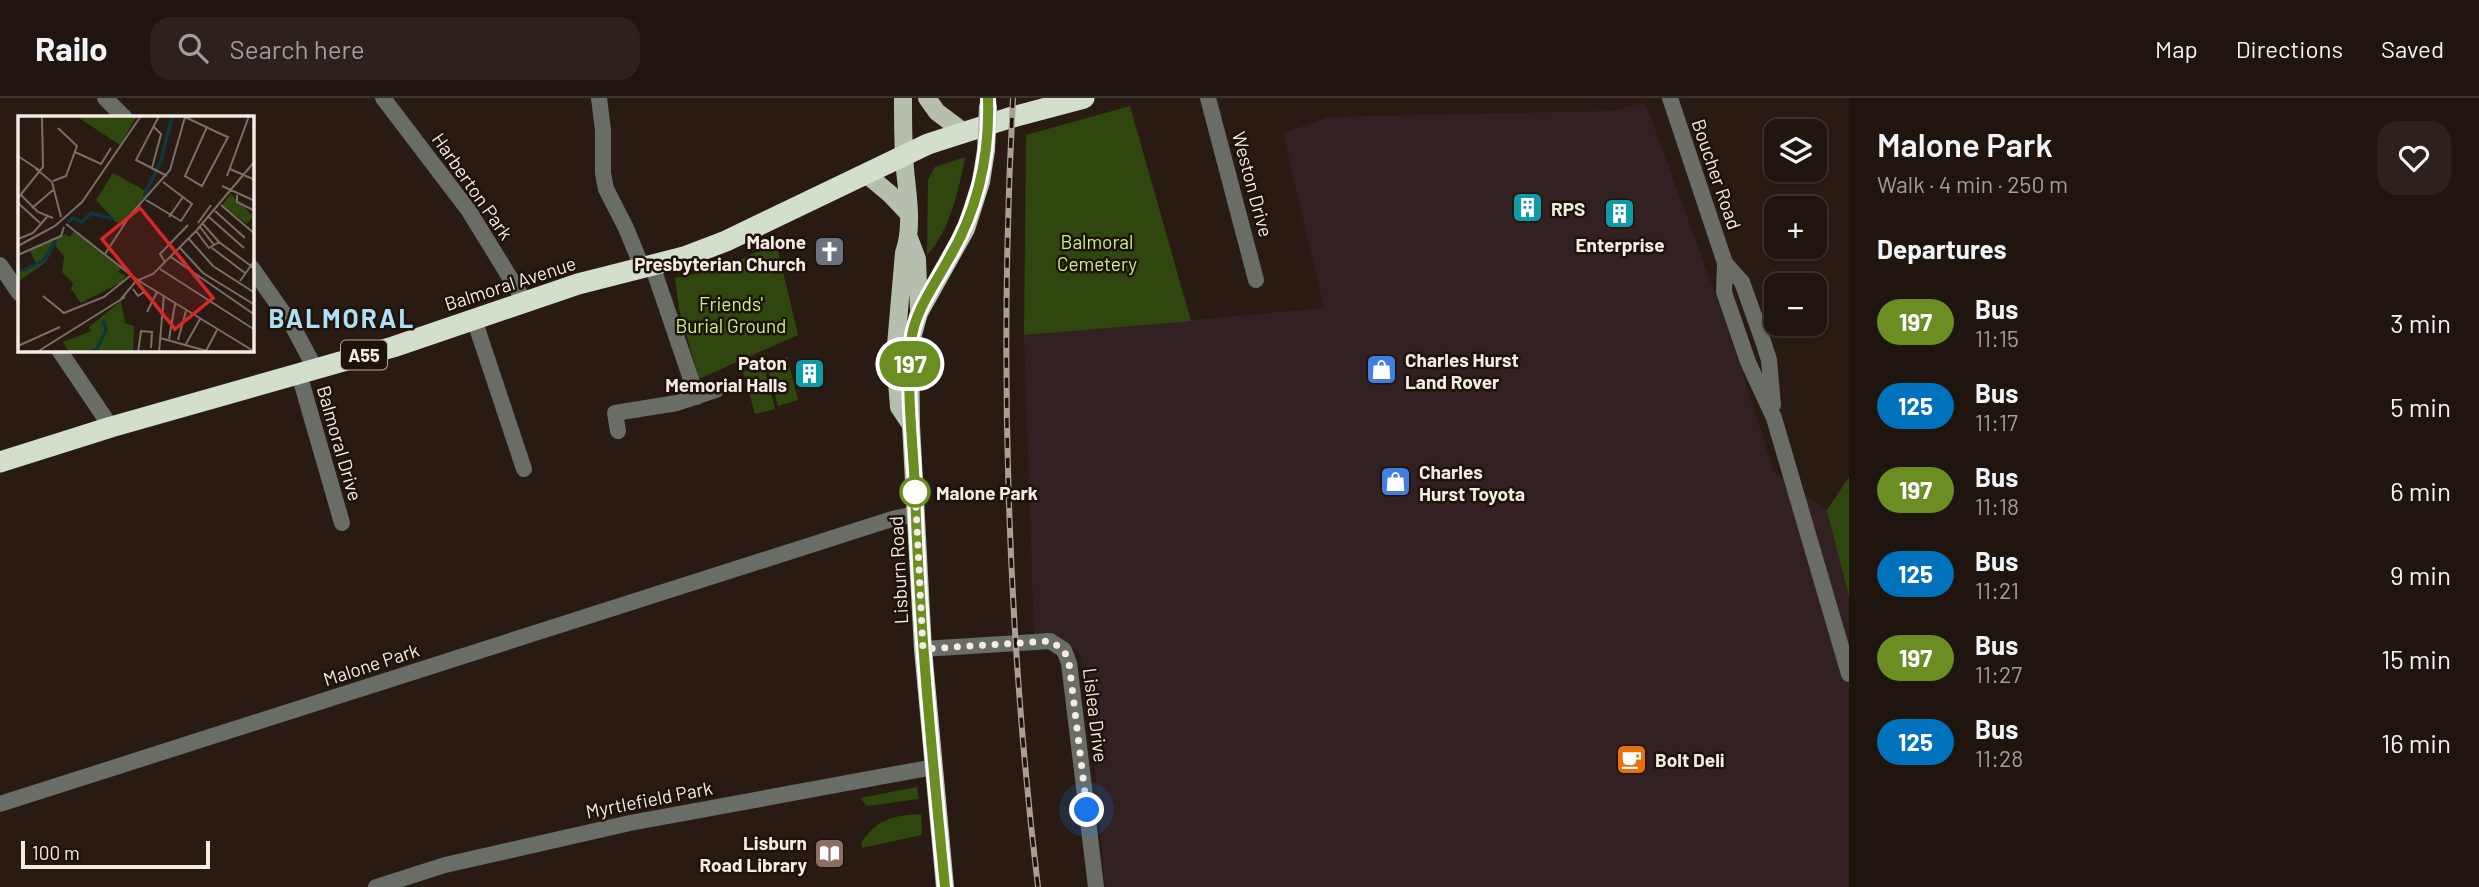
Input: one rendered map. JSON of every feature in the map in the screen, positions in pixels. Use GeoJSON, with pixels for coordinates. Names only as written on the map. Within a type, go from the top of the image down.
{"type":"FeatureCollection","features":[{"type":"Feature","properties":{"kind":"highway","name":"A55"},"geometry":{"type":"LineString","coordinates":[[904,156],[928,144],[1084,98]]}},
{"type":"Feature","properties":{"kind":"highway","name":"Balmoral Avenue"},"geometry":{"type":"LineString","coordinates":[[0,462],[110,427],[393,347],[525,302],[684,257],[726,241],[904,156]]}},
{"type":"Feature","properties":{"kind":"main road"},"geometry":{"type":"LineString","coordinates":[[903,98],[909,238],[917,260],[919,313]]}},
{"type":"Feature","properties":{"kind":"main road"},"geometry":{"type":"LineString","coordinates":[[927,98],[937,112],[965,133]]}},
{"type":"Feature","properties":{"kind":"main road","name":"Lisburn Road"},"geometry":{"type":"LineString","coordinates":[[945,887],[923,649],[911,425],[910,345],[919,313],[965,229],[981,182],[986,150],[988,102]]}},
{"type":"Feature","properties":{"kind":"main road"},"geometry":{"type":"LineString","coordinates":[[865,173],[908,213]]}},
{"type":"Feature","properties":{"kind":"main road"},"geometry":{"type":"LineString","coordinates":[[909,238],[904,253],[895,357],[898,407],[911,425]]}},
{"type":"Feature","properties":{"kind":"street"},"geometry":{"type":"LineString","coordinates":[[106,98],[123,116]]}},
{"type":"Feature","properties":{"kind":"street","name":"Harberton Park"},"geometry":{"type":"LineString","coordinates":[[383,98],[469,211],[525,302]]}},
{"type":"Feature","properties":{"kind":"street"},"geometry":{"type":"LineString","coordinates":[[599,98],[604,130],[603,173],[606,189],[647,266],[697,397]]}},
{"type":"Feature","properties":{"kind":"street","name":"Weston Drive"},"geometry":{"type":"LineString","coordinates":[[1208,98],[1256,280]]}},
{"type":"Feature","properties":{"kind":"street","name":"Boucher Road"},"geometry":{"type":"LineString","coordinates":[[1670,101],[1725,263],[1724,292],[1748,362],[1774,418],[1849,674]]}},
{"type":"Feature","properties":{"kind":"street"},"geometry":{"type":"LineString","coordinates":[[0,265],[18,292]]}},
{"type":"Feature","properties":{"kind":"street","name":"Balmoral Drive"},"geometry":{"type":"LineString","coordinates":[[254,271],[292,325],[307,372],[342,523]]}},
{"type":"Feature","properties":{"kind":"street"},"geometry":{"type":"LineString","coordinates":[[474,319],[524,469]]}},
{"type":"Feature","properties":{"kind":"street"},"geometry":{"type":"LineString","coordinates":[[61,352],[110,427]]}},
{"type":"Feature","properties":{"kind":"street"},"geometry":{"type":"LineString","coordinates":[[618,431],[615,413],[677,403],[716,390]]}},
{"type":"Feature","properties":{"kind":"street","name":"Malone Park"},"geometry":{"type":"LineString","coordinates":[[0,804],[892,519],[915,514]]}},
{"type":"Feature","properties":{"kind":"street","name":"Lislea Drive"},"geometry":{"type":"LineString","coordinates":[[923,649],[1050,641],[1064,650],[1069,663],[1096,887]]}},
{"type":"Feature","properties":{"kind":"street","name":"Myrtlefield Park"},"geometry":{"type":"LineString","coordinates":[[376,887],[445,865],[630,823],[934,767]]}},
{"type":"Feature","properties":{"kind":"shaded area"},"geometry":{"type":"Polygon","coordinates":[[[1645,102],[1723,315],[1774,472],[1827,510],[1849,597],[1849,887],[1105,887],[1089,697],[1079,652],[1058,638],[1034,634],[1024,335],[1324,308],[1283,133],[1330,117],[1612,111],[1645,102]]]}},
{"type":"Feature","properties":{"kind":"green space","name":"Balmoral Cemetery"},"geometry":{"type":"Polygon","coordinates":[[[1130,106],[1191,321],[1024,335],[1026,135],[1130,106]]]}},
{"type":"Feature","properties":{"kind":"green space"},"geometry":{"type":"Polygon","coordinates":[[[965,157],[948,222],[927,255],[928,180],[935,167],[965,157]]]}},
{"type":"Feature","properties":{"kind":"green space","name":"Friends' Burial Ground"},"geometry":{"type":"Polygon","coordinates":[[[776,242],[798,335],[699,379],[679,309],[675,278],[724,268],[776,242]]]}},
{"type":"Feature","properties":{"kind":"green space"},"geometry":{"type":"Polygon","coordinates":[[[787,357],[798,400],[778,406],[766,362],[787,357]]]}},
{"type":"Feature","properties":{"kind":"green space"},"geometry":{"type":"Polygon","coordinates":[[[764,366],[775,409],[755,414],[743,371],[764,366]]]}},
{"type":"Feature","properties":{"kind":"green space"},"geometry":{"type":"Polygon","coordinates":[[[1849,477],[1849,597],[1827,510],[1849,477]]]}},
{"type":"Feature","properties":{"kind":"green space"},"geometry":{"type":"Polygon","coordinates":[[[917,787],[919,799],[867,806],[860,798],[917,787]]]}},
{"type":"Feature","properties":{"kind":"green space"},"geometry":{"type":"Polygon","coordinates":[[[921,814],[922,835],[862,848],[861,843],[880,823],[894,817],[921,814]]]}},
{"type":"Feature","properties":{"kind":"railway"},"geometry":{"type":"LineString","coordinates":[[1013,98],[1007,294],[1009,493],[1019,692],[1038,887]]}},
{"type":"Feature","properties":{"kind":"bus line","name":"197"},"geometry":{"type":"LineString","coordinates":[[945,887],[923,649],[911,425],[910,345],[919,313],[965,229],[979,189],[984,171],[988,98]]}},
{"type":"Feature","properties":{"kind":"place","name":"RPS"},"geometry":{"type":"Point","coordinates":[1528,208]}},
{"type":"Feature","properties":{"kind":"place","name":"Enterprise"},"geometry":{"type":"Point","coordinates":[1620,213]}},
{"type":"Feature","properties":{"kind":"place","name":"Malone Presbyterian Church"},"geometry":{"type":"Point","coordinates":[829,252]}},
{"type":"Feature","properties":{"kind":"place","name":"Charles Hurst Land Rover"},"geometry":{"type":"Point","coordinates":[1382,370]}},
{"type":"Feature","properties":{"kind":"place","name":"Paton Memorial Halls"},"geometry":{"type":"Point","coordinates":[810,373]}},
{"type":"Feature","properties":{"kind":"place","name":"Charles Hurst Toyota"},"geometry":{"type":"Point","coordinates":[1396,482]}},
{"type":"Feature","properties":{"kind":"place","name":"Malone Park"},"geometry":{"type":"Point","coordinates":[915,492]}},
{"type":"Feature","properties":{"kind":"place","name":"Bolt Deli"},"geometry":{"type":"Point","coordinates":[1632,759]}},
{"type":"Feature","properties":{"kind":"place","name":"Lisburn Road Library"},"geometry":{"type":"Point","coordinates":[830,853]}},
{"type":"Feature","properties":{"kind":"district","name":"BALMORAL"},"geometry":{"type":"Point","coordinates":[342,317]}},
{"type":"Feature","properties":{"kind":"route"},"geometry":{"type":"LineString","coordinates":[[915,492],[915,487],[923,649],[1050,641],[1059,645],[1069,663],[1087,810]]}}]}
